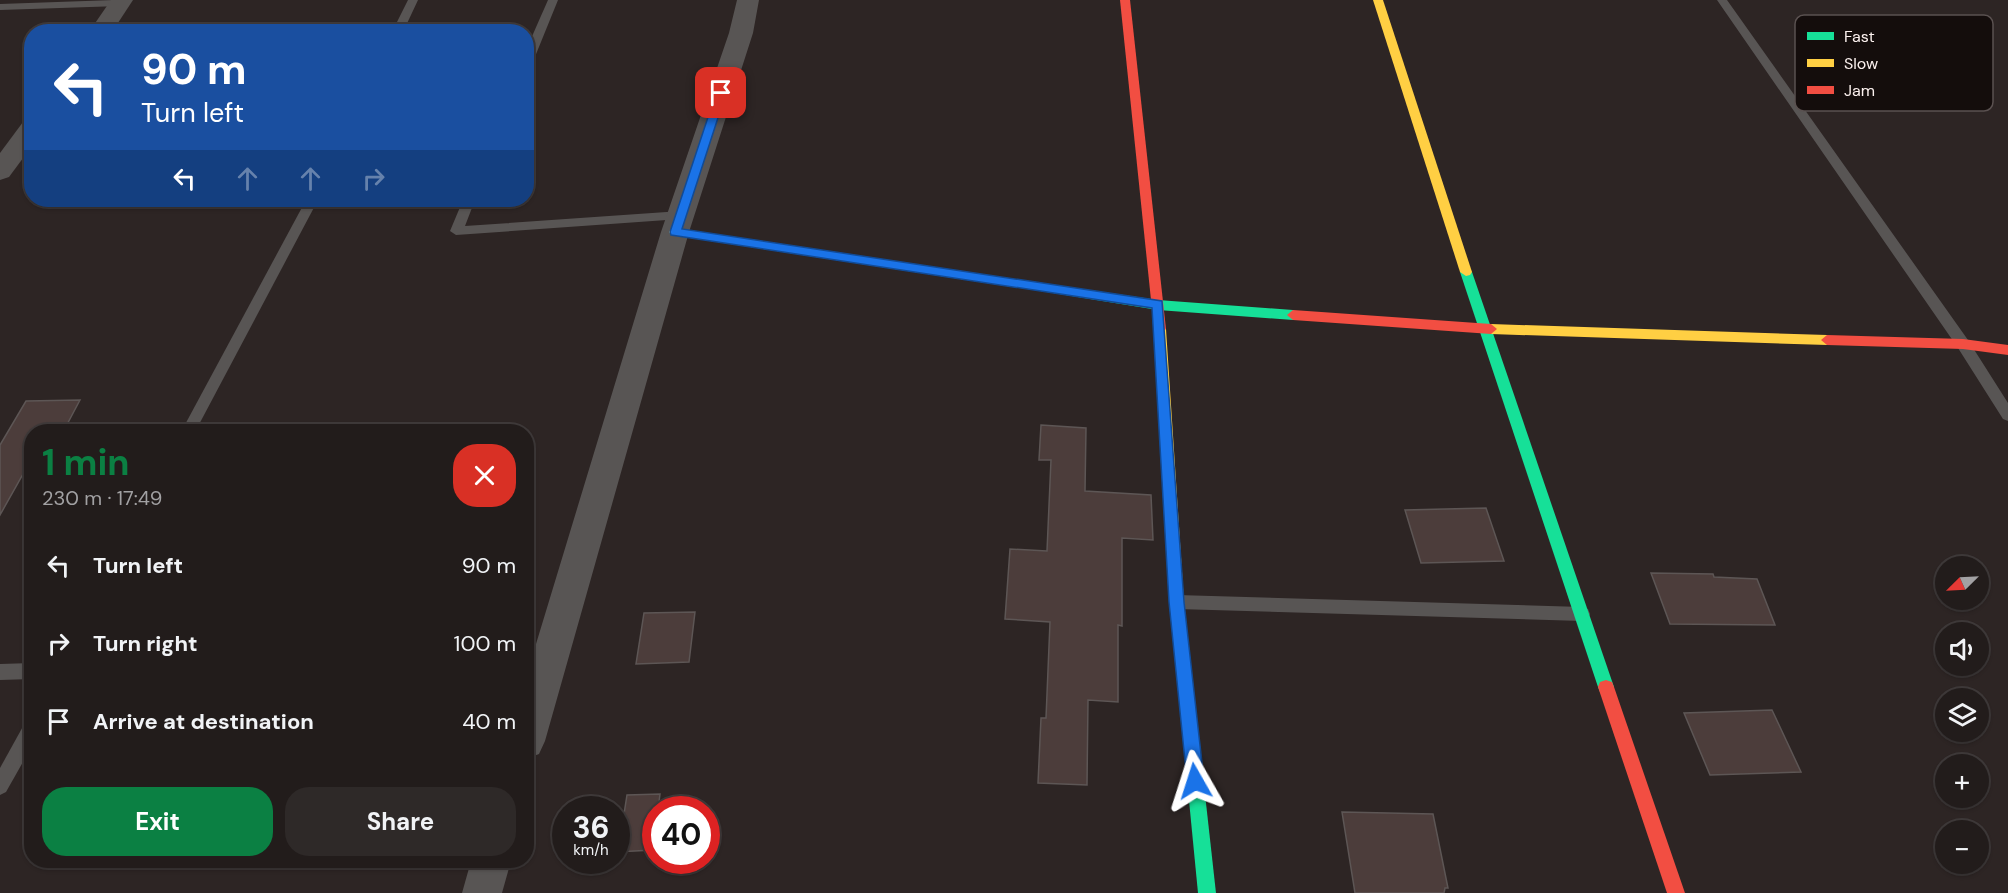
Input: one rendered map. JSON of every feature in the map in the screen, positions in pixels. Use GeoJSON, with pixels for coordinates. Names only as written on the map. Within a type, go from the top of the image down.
{"type":"FeatureCollection","features":[{"type":"Feature","properties":{"kind":"street"},"geometry":{"type":"LineString","coordinates":[[534,714],[678,224],[741,33],[748,0]]}},
{"type":"Feature","properties":{"kind":"street"},"geometry":{"type":"LineString","coordinates":[[1125,0],[1158,305],[1177,602],[1207,893]]}},
{"type":"Feature","properties":{"kind":"street"},"geometry":{"type":"LineString","coordinates":[[1378,0],[1485,330],[1676,893]]}},
{"type":"Feature","properties":{"kind":"street"},"geometry":{"type":"LineString","coordinates":[[106,24],[121,2]]}},
{"type":"Feature","properties":{"kind":"street"},"geometry":{"type":"LineString","coordinates":[[678,224],[1158,305],[1485,330],[1963,344],[2008,350]]}},
{"type":"Feature","properties":{"kind":"street"},"geometry":{"type":"LineString","coordinates":[[482,893],[489,868]]}},
{"type":"Feature","properties":{"kind":"lane"},"geometry":{"type":"LineString","coordinates":[[401,24],[413,0]]}},
{"type":"Feature","properties":{"kind":"lane"},"geometry":{"type":"LineString","coordinates":[[534,45],[553,0]]}},
{"type":"Feature","properties":{"kind":"lane"},"geometry":{"type":"LineString","coordinates":[[1722,0],[1795,104]]}},
{"type":"Feature","properties":{"kind":"lane"},"geometry":{"type":"LineString","coordinates":[[0,7],[121,2]]}},
{"type":"Feature","properties":{"kind":"lane"},"geometry":{"type":"LineString","coordinates":[[1800,111],[1963,344],[2008,415]]}},
{"type":"Feature","properties":{"kind":"lane"},"geometry":{"type":"LineString","coordinates":[[192,424],[308,207]]}},
{"type":"Feature","properties":{"kind":"lane"},"geometry":{"type":"LineString","coordinates":[[466,207],[456,231],[678,224]]}},
{"type":"Feature","properties":{"kind":"lane"},"geometry":{"type":"LineString","coordinates":[[1177,602],[1583,614]]}},
{"type":"Feature","properties":{"kind":"lane"},"geometry":{"type":"LineString","coordinates":[[0,672],[24,671]]}},
{"type":"Feature","properties":{"kind":"lane"},"geometry":{"type":"LineString","coordinates":[[0,786],[24,742]]}},
{"type":"Feature","properties":{"kind":"building"},"geometry":{"type":"Polygon","coordinates":[[[80,400],[67,424],[24,424],[24,472],[0,515],[0,445],[26,401],[80,400]]]}},
{"type":"Feature","properties":{"kind":"building"},"geometry":{"type":"Polygon","coordinates":[[[1041,425],[1086,428],[1085,491],[1151,495],[1153,540],[1122,538],[1122,626],[1118,625],[1118,702],[1088,700],[1087,785],[1038,783],[1041,718],[1046,718],[1050,622],[1005,619],[1010,549],[1047,551],[1051,460],[1039,460],[1041,425]]]}},
{"type":"Feature","properties":{"kind":"building"},"geometry":{"type":"Polygon","coordinates":[[[1486,508],[1504,561],[1421,563],[1405,510],[1486,508]]]}},
{"type":"Feature","properties":{"kind":"building"},"geometry":{"type":"Polygon","coordinates":[[[1651,573],[1713,574],[1714,577],[1757,579],[1775,625],[1670,624],[1651,573]]]}},
{"type":"Feature","properties":{"kind":"building"},"geometry":{"type":"Polygon","coordinates":[[[695,612],[689,662],[636,664],[644,613],[695,612]]]}},
{"type":"Feature","properties":{"kind":"building"},"geometry":{"type":"Polygon","coordinates":[[[1772,710],[1801,772],[1710,775],[1684,713],[1772,710]]]}},
{"type":"Feature","properties":{"kind":"building"},"geometry":{"type":"Polygon","coordinates":[[[660,794],[660,796],[642,796],[642,851],[630,851],[630,796],[627,795],[660,794]]]}},
{"type":"Feature","properties":{"kind":"building"},"geometry":{"type":"Polygon","coordinates":[[[1342,812],[1433,814],[1448,888],[1445,888],[1444,893],[1355,893],[1342,812]]]}},
{"type":"Feature","properties":{"kind":"traffic: fast"},"geometry":{"type":"LineString","coordinates":[[1466,272],[1606,687]]}},
{"type":"Feature","properties":{"kind":"traffic: fast"},"geometry":{"type":"LineString","coordinates":[[1020,284],[1158,305],[1293,315]]}},
{"type":"Feature","properties":{"kind":"traffic: fast"},"geometry":{"type":"LineString","coordinates":[[1192,749],[1207,893]]}},
{"type":"Feature","properties":{"kind":"traffic: slow"},"geometry":{"type":"LineString","coordinates":[[1378,0],[1466,272]]}},
{"type":"Feature","properties":{"kind":"traffic: slow"},"geometry":{"type":"LineString","coordinates":[[675,232],[1020,284]]}},
{"type":"Feature","properties":{"kind":"traffic: slow"},"geometry":{"type":"LineString","coordinates":[[1160,329],[1177,602],[1192,749]]}},
{"type":"Feature","properties":{"kind":"traffic: slow"},"geometry":{"type":"LineString","coordinates":[[1491,329],[1827,340]]}},
{"type":"Feature","properties":{"kind":"traffic: jam"},"geometry":{"type":"LineString","coordinates":[[1125,0],[1160,329]]}},
{"type":"Feature","properties":{"kind":"traffic: jam"},"geometry":{"type":"LineString","coordinates":[[1293,315],[1491,329]]}},
{"type":"Feature","properties":{"kind":"traffic: jam"},"geometry":{"type":"LineString","coordinates":[[1827,340],[1963,344],[2008,350]]}},
{"type":"Feature","properties":{"kind":"traffic: jam"},"geometry":{"type":"LineString","coordinates":[[1606,687],[1676,893]]}},
{"type":"Feature","properties":{"kind":"route"},"geometry":{"type":"LineString","coordinates":[[721,93],[675,232],[1158,305],[1177,602],[1195,781]]}}]}
